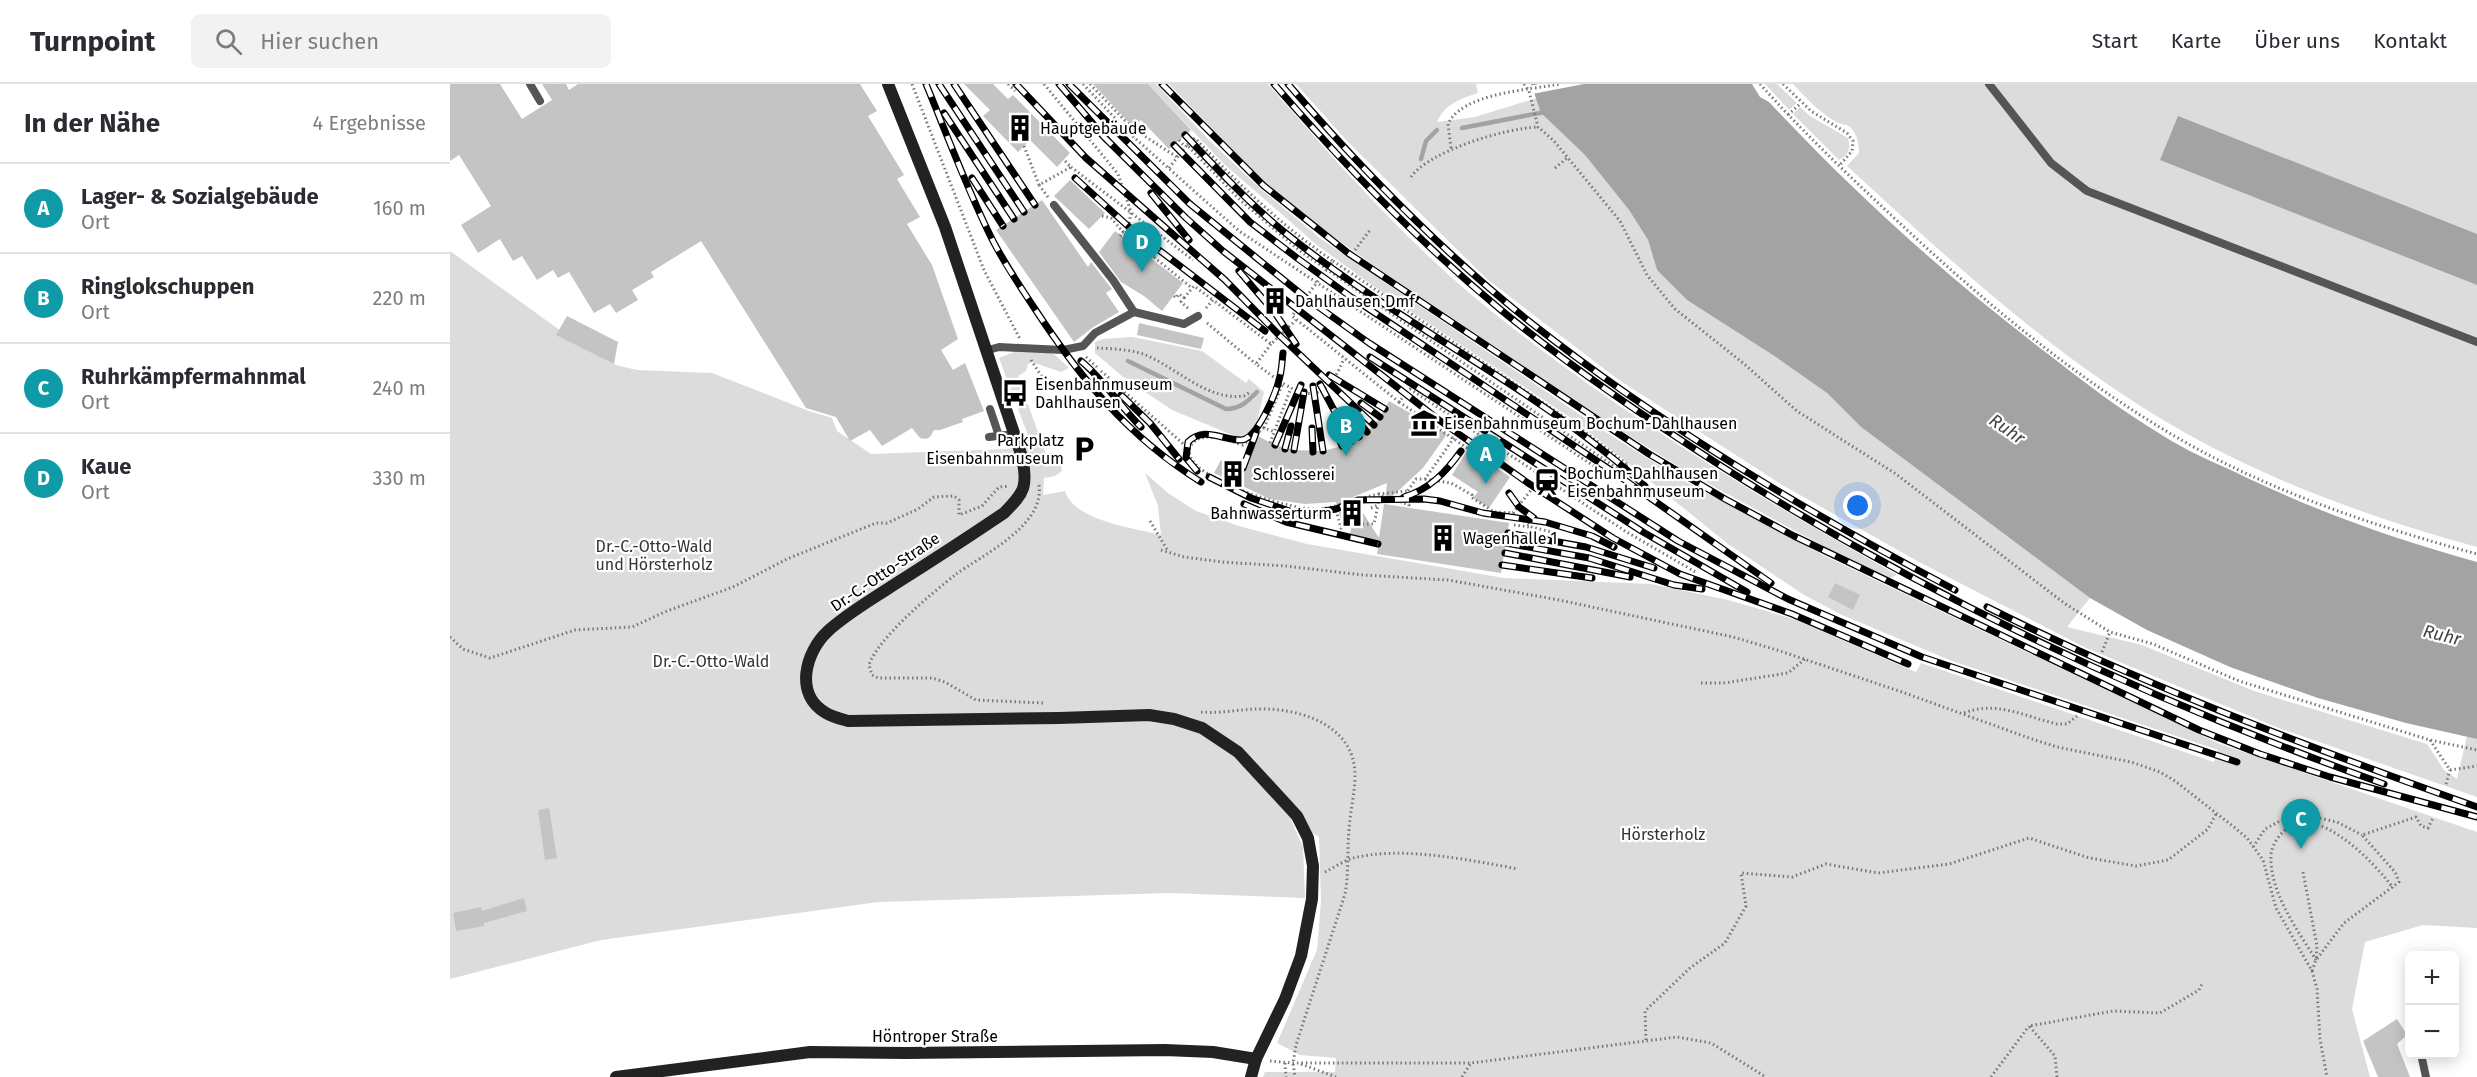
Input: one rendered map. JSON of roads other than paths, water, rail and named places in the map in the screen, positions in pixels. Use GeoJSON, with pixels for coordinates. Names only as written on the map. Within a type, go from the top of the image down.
{"type":"FeatureCollection","features":[{"type":"Feature","properties":{"kind":"street"},"geometry":{"type":"LineString","coordinates":[[888,84],[945,227],[1014,434]]}},
{"type":"Feature","properties":{"kind":"street","name":"Dr.-C.-Otto-Straße"},"geometry":{"type":"LineString","coordinates":[[1014,434],[1026,476],[1025,485],[1017,500],[1004,513],[852,612],[827,632],[816,647],[806,672],[806,689],[826,713],[848,721],[1149,715],[1203,728],[1238,752],[1297,816],[1304,827],[1312,853],[1312,899],[1306,934],[1294,976],[1256,1059],[1251,1077]]}},
{"type":"Feature","properties":{"kind":"street","name":"Höntroper Straße"},"geometry":{"type":"LineString","coordinates":[[616,1077],[810,1052],[1165,1050],[1213,1052],[1256,1059]]}},
{"type":"Feature","properties":{"kind":"lane"},"geometry":{"type":"LineString","coordinates":[[530,84],[540,100]]}},
{"type":"Feature","properties":{"kind":"lane"},"geometry":{"type":"LineString","coordinates":[[1989,84],[2051,163],[2087,190],[2477,342]]}},
{"type":"Feature","properties":{"kind":"lane"},"geometry":{"type":"LineString","coordinates":[[1054,205],[1113,280],[1134,312]]}},
{"type":"Feature","properties":{"kind":"lane"},"geometry":{"type":"LineString","coordinates":[[985,351],[999,347],[1022,346],[1062,350],[1083,346],[1095,333],[1134,312],[1184,324],[1198,316]]}},
{"type":"Feature","properties":{"kind":"lane"},"geometry":{"type":"LineString","coordinates":[[990,409],[999,436]]}},
{"type":"Feature","properties":{"kind":"lane"},"geometry":{"type":"LineString","coordinates":[[989,437],[1014,434]]}},
{"type":"Feature","properties":{"kind":"lane"},"geometry":{"type":"LineString","coordinates":[[2422,1059],[2426,1077]]}},
{"type":"Feature","properties":{"kind":"water","name":"Ruhr"},"geometry":{"type":"Polygon","coordinates":[[[1531,84],[1752,84],[1760,97],[1769,102],[1835,170],[1938,265],[2011,325],[2133,416],[2189,450],[2294,499],[2384,533],[2477,562],[2477,739],[2406,723],[2318,698],[2230,667],[2147,630],[2090,598],[1861,427],[1827,393],[1687,300],[1657,270],[1648,240],[1629,210],[1585,155],[1541,113],[1531,84]]]}},
{"type":"Feature","properties":{"kind":"water"},"geometry":{"type":"Polygon","coordinates":[[[2178,116],[2477,234],[2477,285],[2160,160],[2178,116]]]}},
{"type":"Feature","properties":{"kind":"waterway"},"geometry":{"type":"LineString","coordinates":[[1462,128],[1545,112]]}},
{"type":"Feature","properties":{"kind":"waterway"},"geometry":{"type":"LineString","coordinates":[[1421,159],[1426,141],[1437,130]]}},
{"type":"Feature","properties":{"kind":"waterway"},"geometry":{"type":"LineString","coordinates":[[1128,361],[1226,409],[1243,404],[1257,392]]}},
{"type":"Feature","properties":{"kind":"railway"},"geometry":{"type":"LineString","coordinates":[[926,84],[990,235],[1010,271],[1051,332],[1107,404],[1150,445],[1201,482]]}},
{"type":"Feature","properties":{"kind":"railway"},"geometry":{"type":"LineString","coordinates":[[939,84],[1024,212]]}},
{"type":"Feature","properties":{"kind":"railway"},"geometry":{"type":"LineString","coordinates":[[954,84],[1035,205]]}},
{"type":"Feature","properties":{"kind":"railway"},"geometry":{"type":"LineString","coordinates":[[1016,84],[1086,158],[1225,280],[1374,425]]}},
{"type":"Feature","properties":{"kind":"railway"},"geometry":{"type":"LineString","coordinates":[[1059,84],[1107,140]]}},
{"type":"Feature","properties":{"kind":"railway"},"geometry":{"type":"LineString","coordinates":[[1069,84],[1190,204],[1306,298],[1369,343],[1678,541],[1788,599],[1922,657],[2237,762]]}},
{"type":"Feature","properties":{"kind":"railway"},"geometry":{"type":"LineString","coordinates":[[1162,84],[1264,186],[1348,253],[1649,454],[1725,499],[1794,536],[2199,730],[2260,754],[2330,777],[2477,817]]}},
{"type":"Feature","properties":{"kind":"railway"},"geometry":{"type":"LineString","coordinates":[[1274,84],[1383,202],[1470,284],[1580,371],[1718,464],[1797,513],[1877,558],[2042,643],[2211,718],[2384,784]]}},
{"type":"Feature","properties":{"kind":"railway"},"geometry":{"type":"LineString","coordinates":[[1288,84],[1403,209],[1497,295],[1580,360],[1631,397],[1736,466],[1845,530],[1955,590]]}},
{"type":"Feature","properties":{"kind":"railway"},"geometry":{"type":"LineString","coordinates":[[944,113],[1014,219]]}},
{"type":"Feature","properties":{"kind":"railway"},"geometry":{"type":"LineString","coordinates":[[1102,135],[1223,251],[1439,420],[1528,483],[1613,538],[1680,574],[1792,614],[1908,664]]}},
{"type":"Feature","properties":{"kind":"railway"},"geometry":{"type":"LineString","coordinates":[[1185,135],[1257,208],[1327,265],[1558,417],[1603,450],[1645,486]]}},
{"type":"Feature","properties":{"kind":"railway"},"geometry":{"type":"LineString","coordinates":[[1174,145],[1250,222],[1297,258],[1351,297],[1612,471],[1771,583]]}},
{"type":"Feature","properties":{"kind":"railway"},"geometry":{"type":"LineString","coordinates":[[972,178],[1003,226]]}},
{"type":"Feature","properties":{"kind":"railway"},"geometry":{"type":"LineString","coordinates":[[1075,178],[1129,227],[1265,331]]}},
{"type":"Feature","properties":{"kind":"railway"},"geometry":{"type":"LineString","coordinates":[[1151,193],[1189,240]]}},
{"type":"Feature","properties":{"kind":"railway"},"geometry":{"type":"LineString","coordinates":[[1239,271],[1275,313],[1296,344]]}},
{"type":"Feature","properties":{"kind":"railway"},"geometry":{"type":"LineString","coordinates":[[1197,471],[1186,458],[1188,442],[1194,437],[1207,434],[1241,440],[1247,438],[1260,424],[1275,392],[1281,373],[1283,353]]}},
{"type":"Feature","properties":{"kind":"railway"},"geometry":{"type":"LineString","coordinates":[[1370,357],[1643,532],[1747,592]]}},
{"type":"Feature","properties":{"kind":"railway"},"geometry":{"type":"LineString","coordinates":[[1081,361],[1141,427]]}},
{"type":"Feature","properties":{"kind":"railway"},"geometry":{"type":"LineString","coordinates":[[1329,375],[1385,409]]}},
{"type":"Feature","properties":{"kind":"railway"},"geometry":{"type":"LineString","coordinates":[[1320,384],[1351,442]]}},
{"type":"Feature","properties":{"kind":"railway"},"geometry":{"type":"LineString","coordinates":[[1275,445],[1301,385]]}},
{"type":"Feature","properties":{"kind":"railway"},"geometry":{"type":"LineString","coordinates":[[1313,386],[1323,451]]}},
{"type":"Feature","properties":{"kind":"railway"},"geometry":{"type":"LineString","coordinates":[[1294,450],[1304,392]]}},
{"type":"Feature","properties":{"kind":"railway"},"geometry":{"type":"LineString","coordinates":[[1121,395],[1150,423],[1179,459]]}},
{"type":"Feature","properties":{"kind":"railway"},"geometry":{"type":"LineString","coordinates":[[1361,403],[1380,417]]}},
{"type":"Feature","properties":{"kind":"railway"},"geometry":{"type":"LineString","coordinates":[[1351,413],[1367,432]]}},
{"type":"Feature","properties":{"kind":"railway"},"geometry":{"type":"LineString","coordinates":[[1347,420],[1359,437]]}},
{"type":"Feature","properties":{"kind":"railway"},"geometry":{"type":"LineString","coordinates":[[1285,449],[1291,426]]}},
{"type":"Feature","properties":{"kind":"railway"},"geometry":{"type":"LineString","coordinates":[[1334,427],[1342,446]]}},
{"type":"Feature","properties":{"kind":"railway"},"geometry":{"type":"LineString","coordinates":[[1312,428],[1313,452]]}},
{"type":"Feature","properties":{"kind":"railway"},"geometry":{"type":"LineString","coordinates":[[1243,468],[1256,433]]}},
{"type":"Feature","properties":{"kind":"railway"},"geometry":{"type":"LineString","coordinates":[[1404,497],[1437,479],[1461,451]]}},
{"type":"Feature","properties":{"kind":"railway"},"geometry":{"type":"LineString","coordinates":[[1209,477],[1251,498],[1301,515],[1336,509],[1358,500],[1424,499],[1483,513],[1545,522],[1592,536],[1614,547]]}},
{"type":"Feature","properties":{"kind":"railway"},"geometry":{"type":"LineString","coordinates":[[1509,493],[1519,507],[1534,518]]}},
{"type":"Feature","properties":{"kind":"railway"},"geometry":{"type":"LineString","coordinates":[[1244,504],[1286,522],[1378,544]]}},
{"type":"Feature","properties":{"kind":"railway"},"geometry":{"type":"LineString","coordinates":[[1508,533],[1586,547],[1654,568]]}},
{"type":"Feature","properties":{"kind":"railway"},"geometry":{"type":"LineString","coordinates":[[1506,543],[1589,558],[1674,585],[1702,589]]}},
{"type":"Feature","properties":{"kind":"railway"},"geometry":{"type":"LineString","coordinates":[[1505,553],[1630,577]]}},
{"type":"Feature","properties":{"kind":"railway"},"geometry":{"type":"LineString","coordinates":[[1502,565],[1592,578]]}},
{"type":"Feature","properties":{"kind":"railway"},"geometry":{"type":"LineString","coordinates":[[1987,607],[2168,690],[2352,762],[2477,807]]}},
{"type":"Feature","properties":{"kind":"place","name":"Hauptgebäude"},"geometry":{"type":"Point","coordinates":[1020,128]}},
{"type":"Feature","properties":{"kind":"place","name":"Kaue"},"geometry":{"type":"Point","coordinates":[1142,272]}},
{"type":"Feature","properties":{"kind":"place","name":"Dahlhausen Dmf"},"geometry":{"type":"Point","coordinates":[1275,301]}},
{"type":"Feature","properties":{"kind":"place","name":"Eisenbahnmuseum Dahlhausen"},"geometry":{"type":"Point","coordinates":[1015,393]}},
{"type":"Feature","properties":{"kind":"place","name":"Eisenbahnmuseum Bochum-Dahlhausen"},"geometry":{"type":"Point","coordinates":[1424,423]}},
{"type":"Feature","properties":{"kind":"place","name":"Parkplatz Eisenbahnmuseum"},"geometry":{"type":"Point","coordinates":[1084,449]}},
{"type":"Feature","properties":{"kind":"place","name":"Ringlokschuppen"},"geometry":{"type":"Point","coordinates":[1346,456]}},
{"type":"Feature","properties":{"kind":"place","name":"Schlosserei"},"geometry":{"type":"Point","coordinates":[1233,474]}},
{"type":"Feature","properties":{"kind":"place","name":"Bochum-Dahlhausen Eisenbahnmuseum"},"geometry":{"type":"Point","coordinates":[1547,482]}},
{"type":"Feature","properties":{"kind":"place","name":"Lager- & Sozialgebäude"},"geometry":{"type":"Point","coordinates":[1486,484]}},
{"type":"Feature","properties":{"kind":"place","name":"Bahnwasserturm"},"geometry":{"type":"Point","coordinates":[1352,513]}},
{"type":"Feature","properties":{"kind":"place","name":"Wagenhalle 1"},"geometry":{"type":"Point","coordinates":[1443,538]}},
{"type":"Feature","properties":{"kind":"place","name":"Ruhrkämpfermahnmal"},"geometry":{"type":"Point","coordinates":[2301,849]}},
{"type":"Feature","properties":{"kind":"park label","name":"Dr.-C.-Otto-Wald und Hörsterholz"},"geometry":{"type":"Point","coordinates":[654,555]}},
{"type":"Feature","properties":{"kind":"park label","name":"Dr.-C.-Otto-Wald"},"geometry":{"type":"Point","coordinates":[711,661]}},
{"type":"Feature","properties":{"kind":"park label","name":"Hörsterholz"},"geometry":{"type":"Point","coordinates":[1663,834]}}]}
